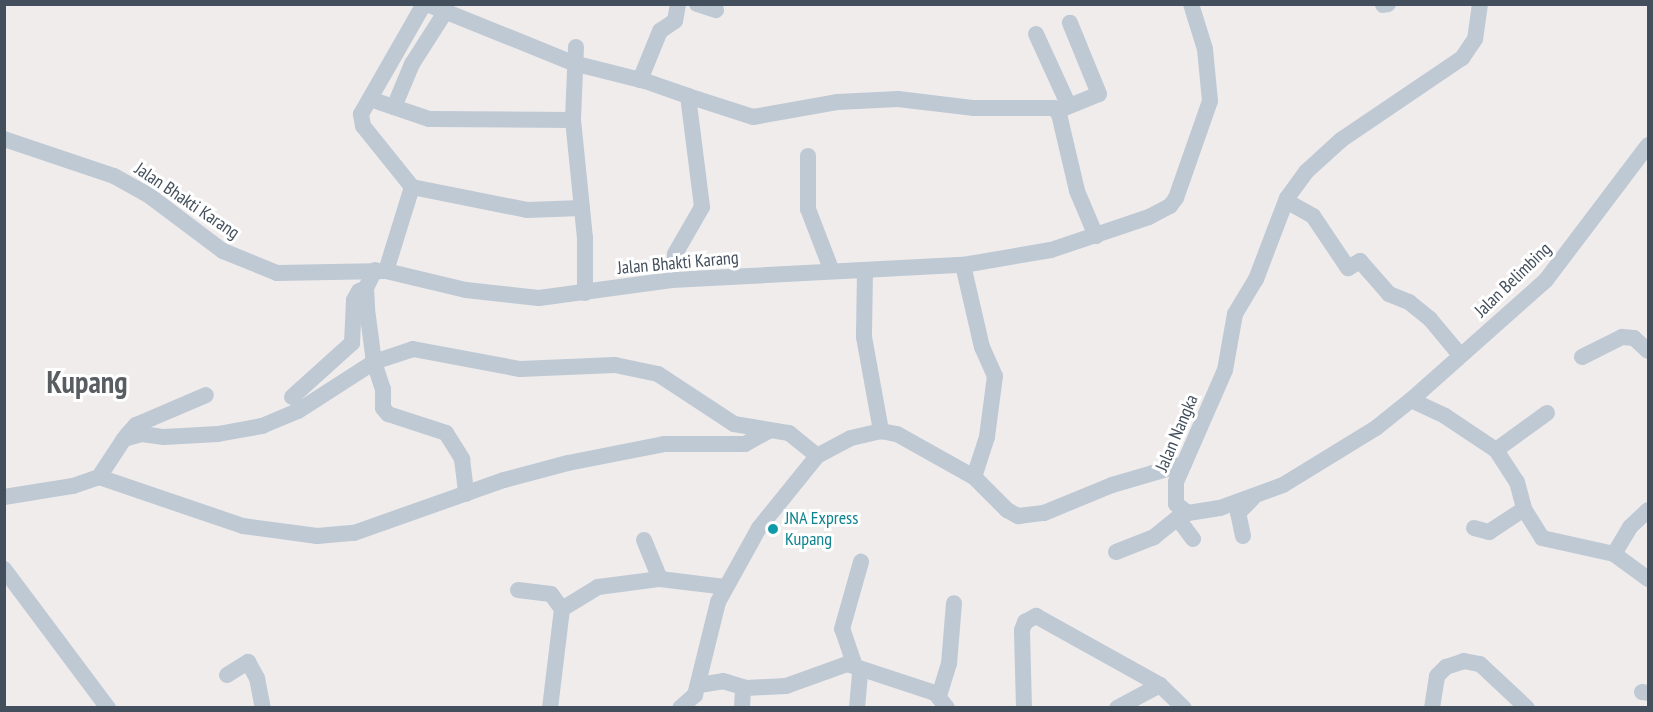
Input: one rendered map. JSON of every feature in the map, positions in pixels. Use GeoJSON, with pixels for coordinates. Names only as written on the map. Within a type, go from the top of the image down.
{"type":"FeatureCollection","features":[{"type":"Feature","properties":{"kind":"street"},"geometry":{"type":"LineString","coordinates":[[582,208],[527,210],[412,187],[360,122],[370,99],[425,4],[444,14],[574,55],[640,80],[753,117],[837,102],[898,99],[974,108],[1063,108],[1099,94],[1070,23]]}},
{"type":"Feature","properties":{"kind":"street"},"geometry":{"type":"LineString","coordinates":[[640,80],[660,31],[675,21],[678,4]]}},
{"type":"Feature","properties":{"kind":"street"},"geometry":{"type":"LineString","coordinates":[[697,4],[716,10]]}},
{"type":"Feature","properties":{"kind":"street","name":"Jalan Bhakti Karang"},"geometry":{"type":"LineString","coordinates":[[4,139],[114,176],[147,194],[223,251],[264,269],[292,274],[380,271],[512,297],[585,292],[672,280],[831,269],[865,271],[963,265],[1023,256],[1096,236],[1149,217],[1176,198],[1210,101],[1205,49],[1191,4]]}},
{"type":"Feature","properties":{"kind":"street"},"geometry":{"type":"LineString","coordinates":[[1383,5],[1388,4]]}},
{"type":"Feature","properties":{"kind":"street","name":"Jalan Nangka"},"geometry":{"type":"LineString","coordinates":[[1181,515],[1174,495],[1184,464],[1225,370],[1235,314],[1256,279],[1286,201],[1306,172],[1341,140],[1462,58],[1475,39],[1480,4]]}},
{"type":"Feature","properties":{"kind":"street"},"geometry":{"type":"LineString","coordinates":[[394,107],[412,64],[444,14]]}},
{"type":"Feature","properties":{"kind":"street"},"geometry":{"type":"LineString","coordinates":[[1036,34],[1063,108],[1077,191],[1096,236]]}},
{"type":"Feature","properties":{"kind":"street"},"geometry":{"type":"LineString","coordinates":[[574,55],[573,120],[582,208],[585,292]]}},
{"type":"Feature","properties":{"kind":"street"},"geometry":{"type":"LineString","coordinates":[[672,280],[675,254],[702,207],[688,96]]}},
{"type":"Feature","properties":{"kind":"street"},"geometry":{"type":"LineString","coordinates":[[370,99],[429,119],[573,120]]}},
{"type":"Feature","properties":{"kind":"street","name":"Jalan Belimbing"},"geometry":{"type":"LineString","coordinates":[[1411,400],[1546,280],[1648,145]]}},
{"type":"Feature","properties":{"kind":"street"},"geometry":{"type":"LineString","coordinates":[[808,156],[808,209],[831,269]]}},
{"type":"Feature","properties":{"kind":"street"},"geometry":{"type":"LineString","coordinates":[[292,397],[352,343],[354,300],[359,291],[366,288],[380,271],[412,187]]}},
{"type":"Feature","properties":{"kind":"street"},"geometry":{"type":"LineString","coordinates":[[1286,201],[1313,216],[1348,268],[1360,261],[1389,294],[1409,302],[1430,320],[1460,355]]}},
{"type":"Feature","properties":{"kind":"street"},"geometry":{"type":"LineString","coordinates":[[963,265],[982,347],[994,376],[987,437],[974,477]]}},
{"type":"Feature","properties":{"kind":"street"},"geometry":{"type":"LineString","coordinates":[[865,271],[864,337],[880,431]]}},
{"type":"Feature","properties":{"kind":"street"},"geometry":{"type":"LineString","coordinates":[[366,288],[374,362],[383,389],[384,411],[432,426],[453,440],[462,459],[466,494]]}},
{"type":"Feature","properties":{"kind":"street"},"geometry":{"type":"LineString","coordinates":[[1582,357],[1622,337],[1634,338],[1648,351]]}},
{"type":"Feature","properties":{"kind":"street"},"geometry":{"type":"LineString","coordinates":[[124,439],[142,434],[164,437],[218,434],[262,426],[298,411],[374,362],[397,352],[426,349],[520,369],[567,365],[637,368],[658,374],[734,424],[798,436],[817,456]]}},
{"type":"Feature","properties":{"kind":"street"},"geometry":{"type":"LineString","coordinates":[[4,497],[73,486],[99,477],[136,425],[206,395]]}},
{"type":"Feature","properties":{"kind":"street"},"geometry":{"type":"LineString","coordinates":[[1116,552],[1154,537],[1181,515],[1225,507],[1253,498],[1335,455],[1411,400],[1445,416],[1496,450],[1517,482],[1524,509],[1542,538],[1614,554],[1648,579]]}},
{"type":"Feature","properties":{"kind":"street"},"geometry":{"type":"LineString","coordinates":[[1496,450],[1547,413]]}},
{"type":"Feature","properties":{"kind":"street"},"geometry":{"type":"LineString","coordinates":[[99,477],[219,521],[317,536],[378,528],[504,480],[637,447],[739,445],[752,442],[768,431]]}},
{"type":"Feature","properties":{"kind":"street"},"geometry":{"type":"LineString","coordinates":[[680,708],[695,695],[725,586],[759,528],[817,456],[851,438],[880,431],[897,434],[974,477],[1007,510],[1027,516],[1112,484],[1184,464]]}},
{"type":"Feature","properties":{"kind":"street"},"geometry":{"type":"LineString","coordinates":[[1243,536],[1238,513],[1253,498]]}},
{"type":"Feature","properties":{"kind":"street"},"geometry":{"type":"LineString","coordinates":[[1204,523],[1225,507]]}},
{"type":"Feature","properties":{"kind":"street"},"geometry":{"type":"LineString","coordinates":[[1474,528],[1489,532],[1524,509]]}},
{"type":"Feature","properties":{"kind":"street"},"geometry":{"type":"LineString","coordinates":[[1614,554],[1630,527],[1648,510]]}},
{"type":"Feature","properties":{"kind":"street"},"geometry":{"type":"LineString","coordinates":[[1181,515],[1193,539]]}},
{"type":"Feature","properties":{"kind":"street"},"geometry":{"type":"LineString","coordinates":[[644,540],[660,579]]}},
{"type":"Feature","properties":{"kind":"street"},"geometry":{"type":"LineString","coordinates":[[857,708],[858,668],[842,629],[861,562]]}},
{"type":"Feature","properties":{"kind":"street"},"geometry":{"type":"LineString","coordinates":[[4,569],[108,708]]}},
{"type":"Feature","properties":{"kind":"street"},"geometry":{"type":"LineString","coordinates":[[562,609],[598,587],[660,579],[725,586]]}},
{"type":"Feature","properties":{"kind":"street"},"geometry":{"type":"LineString","coordinates":[[518,590],[551,594],[562,609],[550,708]]}},
{"type":"Feature","properties":{"kind":"street"},"geometry":{"type":"LineString","coordinates":[[699,685],[723,681],[743,687],[786,686],[837,665],[858,668],[943,702],[954,603]]}},
{"type":"Feature","properties":{"kind":"street"},"geometry":{"type":"LineString","coordinates":[[1024,708],[1022,630],[1025,622],[1036,616],[1160,685],[1185,708]]}},
{"type":"Feature","properties":{"kind":"street"},"geometry":{"type":"LineString","coordinates":[[1432,708],[1437,676],[1446,666],[1464,661],[1480,663],[1527,708]]}},
{"type":"Feature","properties":{"kind":"street"},"geometry":{"type":"LineString","coordinates":[[227,675],[248,662],[257,678],[264,708]]}},
{"type":"Feature","properties":{"kind":"street"},"geometry":{"type":"LineString","coordinates":[[1117,708],[1160,685]]}},
{"type":"Feature","properties":{"kind":"street"},"geometry":{"type":"LineString","coordinates":[[742,708],[743,687]]}},
{"type":"Feature","properties":{"kind":"place","name":"JNA Express Kupang"},"geometry":{"type":"Point","coordinates":[773,529]}},
{"type":"Feature","properties":{"kind":"district","name":"Kupang"},"geometry":{"type":"Point","coordinates":[87,382]}}]}
